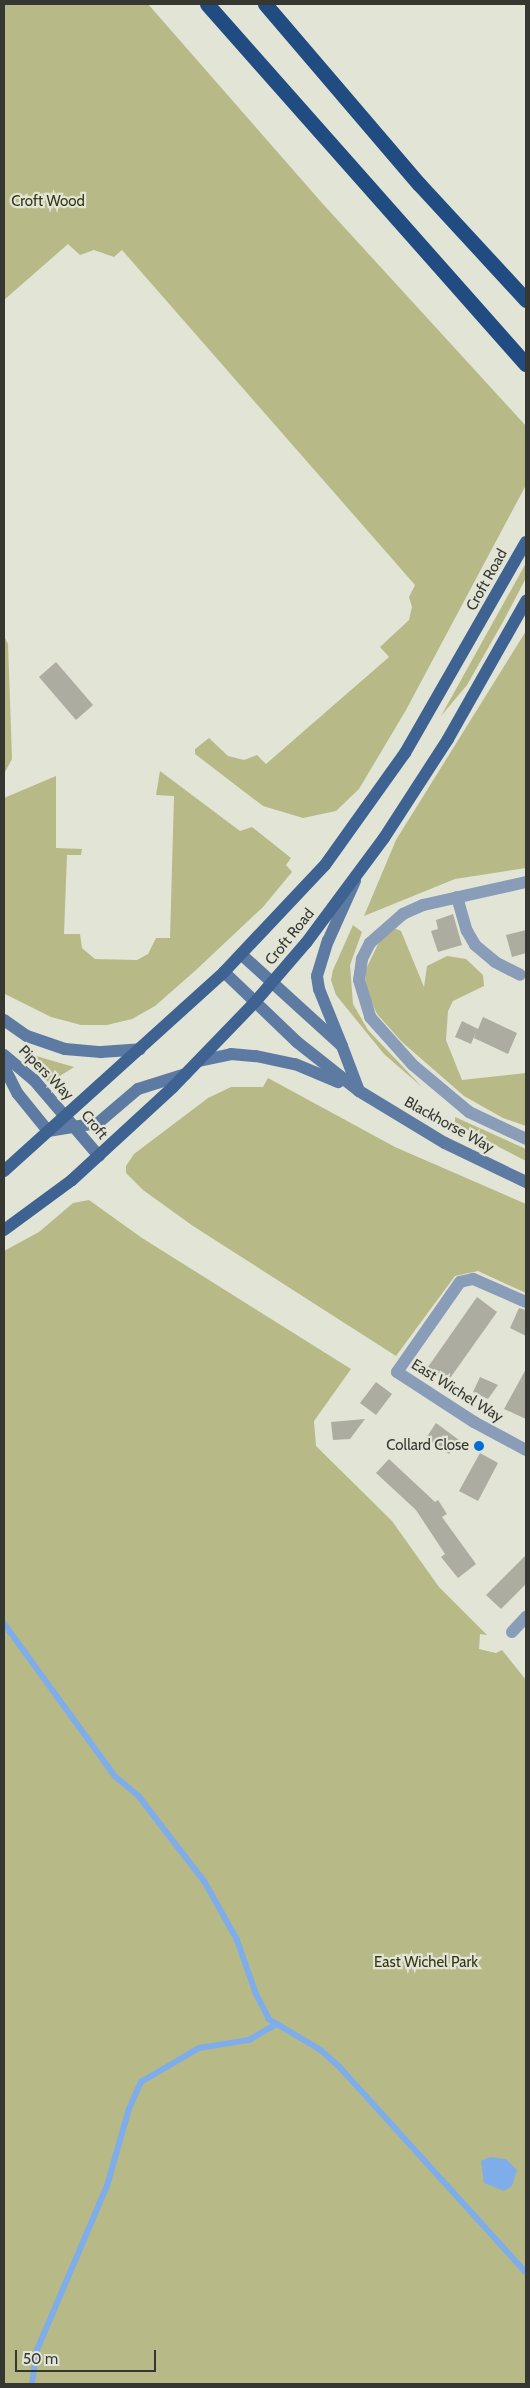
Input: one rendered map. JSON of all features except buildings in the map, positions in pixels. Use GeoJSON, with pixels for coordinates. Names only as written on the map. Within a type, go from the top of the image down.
{"type":"FeatureCollection","features":[{"type":"Feature","properties":{"kind":"highway"},"geometry":{"type":"LineString","coordinates":[[207,4],[526,364]]}},
{"type":"Feature","properties":{"kind":"highway"},"geometry":{"type":"LineString","coordinates":[[265,4],[419,184],[526,300]]}},
{"type":"Feature","properties":{"kind":"main road","name":"Croft Road"},"geometry":{"type":"LineString","coordinates":[[4,1171],[224,972],[311,882],[360,819],[452,677],[526,542]]}},
{"type":"Feature","properties":{"kind":"main road","name":"Croft Road"},"geometry":{"type":"LineString","coordinates":[[4,1230],[34,1210],[99,1156],[200,1061],[273,982],[359,874],[448,739],[526,601]]}},
{"type":"Feature","properties":{"kind":"main road"},"geometry":{"type":"LineString","coordinates":[[359,874],[328,941],[317,976],[319,989],[359,1091]]}},
{"type":"Feature","properties":{"kind":"main road"},"geometry":{"type":"LineString","coordinates":[[242,955],[342,1046]]}},
{"type":"Feature","properties":{"kind":"main road","name":"Blackhorse Way"},"geometry":{"type":"LineString","coordinates":[[224,972],[324,1065],[359,1091],[445,1144],[526,1182]]}},
{"type":"Feature","properties":{"kind":"main road"},"geometry":{"type":"LineString","coordinates":[[4,1020],[34,1039],[65,1048],[101,1052],[140,1049]]}},
{"type":"Feature","properties":{"kind":"main road"},"geometry":{"type":"LineString","coordinates":[[200,1061],[240,1054],[280,1060],[359,1091]]}},
{"type":"Feature","properties":{"kind":"main road","name":"Pipers Way"},"geometry":{"type":"LineString","coordinates":[[4,1055],[34,1080],[65,1115]]}},
{"type":"Feature","properties":{"kind":"main road","name":"Pipers Way"},"geometry":{"type":"LineString","coordinates":[[4,1067],[18,1094],[48,1131]]}},
{"type":"Feature","properties":{"kind":"main road"},"geometry":{"type":"LineString","coordinates":[[48,1131],[99,1122],[138,1089],[186,1074]]}},
{"type":"Feature","properties":{"kind":"main road","name":"Croft"},"geometry":{"type":"LineString","coordinates":[[65,1115],[99,1156]]}},
{"type":"Feature","properties":{"kind":"street"},"geometry":{"type":"LineString","coordinates":[[526,882],[457,897],[408,912],[376,935],[366,951],[360,970],[362,998],[370,1017],[386,1037],[448,1097],[486,1122],[526,1139]]}},
{"type":"Feature","properties":{"kind":"street"},"geometry":{"type":"LineString","coordinates":[[457,897],[467,931],[475,945],[495,962],[520,975]]}},
{"type":"Feature","properties":{"kind":"street","name":"East Wichel Way"},"geometry":{"type":"LineString","coordinates":[[526,1302],[473,1279],[460,1282],[396,1372],[474,1422],[526,1450]]}},
{"type":"Feature","properties":{"kind":"street"},"geometry":{"type":"LineString","coordinates":[[512,1632],[526,1617]]}},
{"type":"Feature","properties":{"kind":"green space","name":"Croft Wood"},"geometry":{"type":"Polygon","coordinates":[[[4,4],[148,4],[322,203],[526,426],[526,485],[406,710],[359,789],[336,811],[303,818],[263,806],[195,754],[195,749],[209,738],[228,756],[244,760],[257,755],[266,764],[389,657],[380,647],[409,620],[412,607],[409,597],[415,585],[122,250],[114,257],[94,250],[80,255],[68,244],[4,300],[4,4]]]}},
{"type":"Feature","properties":{"kind":"green space"},"geometry":{"type":"Polygon","coordinates":[[[526,563],[526,578],[504,620],[467,685],[441,716],[526,563]]]}},
{"type":"Feature","properties":{"kind":"green space"},"geometry":{"type":"Polygon","coordinates":[[[526,631],[526,868],[455,879],[364,916],[396,840],[526,631]]]}},
{"type":"Feature","properties":{"kind":"green space"},"geometry":{"type":"Polygon","coordinates":[[[4,636],[8,644],[12,759],[4,774],[4,636]]]}},
{"type":"Feature","properties":{"kind":"green space"},"geometry":{"type":"Polygon","coordinates":[[[160,771],[240,831],[252,827],[291,858],[286,865],[292,872],[263,907],[196,970],[155,1006],[132,1019],[107,1025],[81,1025],[51,1017],[5,994],[4,798],[56,776],[56,848],[82,849],[81,855],[67,855],[64,934],[80,934],[82,948],[95,959],[137,960],[148,954],[156,938],[170,938],[174,796],[156,795],[160,771]]]}},
{"type":"Feature","properties":{"kind":"green space"},"geometry":{"type":"Polygon","coordinates":[[[353,925],[362,932],[350,965],[353,1004],[368,1030],[422,1087],[384,1054],[336,995],[331,980],[333,970],[353,925]]]}},
{"type":"Feature","properties":{"kind":"green space"},"geometry":{"type":"Polygon","coordinates":[[[394,928],[401,931],[424,987],[427,966],[447,956],[466,959],[483,975],[484,986],[453,1001],[448,1011],[446,1040],[462,1080],[526,1073],[526,1126],[503,1118],[464,1096],[402,1042],[377,1014],[365,987],[366,969],[381,938],[394,928]]]}},
{"type":"Feature","properties":{"kind":"green space"},"geometry":{"type":"Polygon","coordinates":[[[27,1053],[74,1067],[49,1083],[24,1056],[27,1053]]]}},
{"type":"Feature","properties":{"kind":"green space"},"geometry":{"type":"Polygon","coordinates":[[[268,1078],[395,1147],[526,1204],[526,1293],[478,1271],[455,1276],[396,1356],[193,1226],[143,1190],[126,1173],[126,1166],[134,1154],[208,1098],[231,1087],[263,1087],[268,1078]]]}},
{"type":"Feature","properties":{"kind":"green space"},"geometry":{"type":"Polygon","coordinates":[[[455,1117],[526,1149],[526,1161],[481,1138],[455,1122],[455,1117]]]}},
{"type":"Feature","properties":{"kind":"green space","name":"East Wichel Park"},"geometry":{"type":"Polygon","coordinates":[[[89,1200],[142,1238],[351,1369],[314,1421],[316,1446],[392,1521],[439,1587],[487,1635],[480,1634],[479,1649],[496,1653],[502,1650],[526,1680],[526,2384],[4,2384],[4,1251],[39,1232],[73,1203],[89,1200]]]}},
{"type":"Feature","properties":{"kind":"water"},"geometry":{"type":"Polygon","coordinates":[[[490,2157],[506,2159],[517,2170],[512,2186],[504,2191],[484,2183],[481,2161],[490,2157]]]}},
{"type":"Feature","properties":{"kind":"waterway"},"geometry":{"type":"LineString","coordinates":[[4,1623],[115,1776],[138,1795],[205,1882],[237,1939],[256,1993],[269,2019],[321,2050],[339,2066],[526,2272]]}},
{"type":"Feature","properties":{"kind":"waterway"},"geometry":{"type":"LineString","coordinates":[[32,2384],[37,2350],[107,2186],[129,2109],[141,2082],[199,2048],[249,2040],[277,2024]]}},
{"type":"Feature","properties":{"kind":"place","name":"Collard Close"},"geometry":{"type":"Point","coordinates":[479,1446]}}]}
